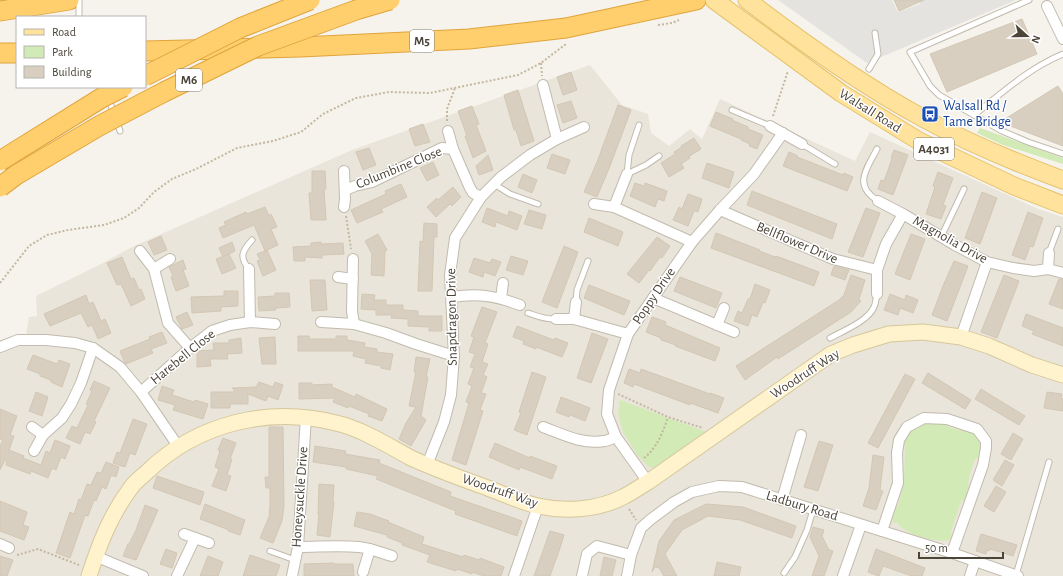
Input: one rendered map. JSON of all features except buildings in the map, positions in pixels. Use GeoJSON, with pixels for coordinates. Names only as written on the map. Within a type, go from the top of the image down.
{"type":"FeatureCollection","features":[{"type":"Feature","properties":{"kind":"highway"},"geometry":{"type":"LineString","coordinates":[[0,11],[69,0]]}},
{"type":"Feature","properties":{"kind":"highway","name":"M6"},"geometry":{"type":"LineString","coordinates":[[146,75],[240,28],[310,0]]}},
{"type":"Feature","properties":{"kind":"highway","name":"M6"},"geometry":{"type":"LineString","coordinates":[[0,187],[16,175],[99,126],[258,46],[356,10],[390,0]]}},
{"type":"Feature","properties":{"kind":"highway","name":"M5"},"geometry":{"type":"LineString","coordinates":[[146,51],[301,47],[469,39],[566,28],[696,0]]}},
{"type":"Feature","properties":{"kind":"highway"},"geometry":{"type":"LineString","coordinates":[[0,53],[16,53]]}},
{"type":"Feature","properties":{"kind":"highway"},"geometry":{"type":"LineString","coordinates":[[0,161],[103,97],[121,88]]}},
{"type":"Feature","properties":{"kind":"main road","name":"Walsall Road"},"geometry":{"type":"LineString","coordinates":[[714,0],[851,100],[919,141],[1014,186],[1063,205]]}},
{"type":"Feature","properties":{"kind":"main road","name":"Walsall Road"},"geometry":{"type":"LineString","coordinates":[[747,0],[822,55],[865,75],[921,117],[1022,165],[1063,180]]}},
{"type":"Feature","properties":{"kind":"main road"},"geometry":{"type":"LineString","coordinates":[[851,100],[865,75]]}},
{"type":"Feature","properties":{"kind":"street"},"geometry":{"type":"LineString","coordinates":[[1045,3],[1063,39]]}},
{"type":"Feature","properties":{"kind":"street"},"geometry":{"type":"LineString","coordinates":[[543,86],[556,139]]}},
{"type":"Feature","properties":{"kind":"street"},"geometry":{"type":"LineString","coordinates":[[770,126],[802,144]]}},
{"type":"Feature","properties":{"kind":"street","name":"Snapdragon Drive"},"geometry":{"type":"LineString","coordinates":[[427,465],[444,422],[451,395],[454,356],[450,275],[455,238],[480,197],[494,184],[530,155],[556,139],[584,127]]}},
{"type":"Feature","properties":{"kind":"street","name":"Columbine Close"},"geometry":{"type":"LineString","coordinates":[[448,131],[453,149],[470,188],[480,197]]}},
{"type":"Feature","properties":{"kind":"street","name":"Poppy Drive"},"geometry":{"type":"LineString","coordinates":[[648,482],[616,437],[607,414],[609,390],[628,334],[692,242],[754,174],[783,133]]}},
{"type":"Feature","properties":{"kind":"street","name":"Columbine Close"},"geometry":{"type":"LineString","coordinates":[[345,190],[372,182],[442,148],[453,149]]}},
{"type":"Feature","properties":{"kind":"street","name":"Columbine Close"},"geometry":{"type":"LineString","coordinates":[[344,171],[344,207]]}},
{"type":"Feature","properties":{"kind":"street"},"geometry":{"type":"LineString","coordinates":[[614,206],[627,174]]}},
{"type":"Feature","properties":{"kind":"street","name":"Magnolia Drive"},"geometry":{"type":"LineString","coordinates":[[878,201],[904,214],[988,262],[1034,271],[1048,269],[1063,273]]}},
{"type":"Feature","properties":{"kind":"street"},"geometry":{"type":"LineString","coordinates":[[594,204],[614,206],[692,242]]}},
{"type":"Feature","properties":{"kind":"street","name":"Bellflower Drive"},"geometry":{"type":"LineString","coordinates":[[720,210],[833,259],[877,270]]}},
{"type":"Feature","properties":{"kind":"street"},"geometry":{"type":"LineString","coordinates":[[877,294],[877,270],[886,244],[904,214]]}},
{"type":"Feature","properties":{"kind":"street"},"geometry":{"type":"LineString","coordinates":[[140,251],[154,269],[168,322],[190,348]]}},
{"type":"Feature","properties":{"kind":"street"},"geometry":{"type":"LineString","coordinates":[[1048,253],[1048,269]]}},
{"type":"Feature","properties":{"kind":"street"},"geometry":{"type":"LineString","coordinates":[[353,259],[352,311],[354,324]]}},
{"type":"Feature","properties":{"kind":"street"},"geometry":{"type":"LineString","coordinates":[[154,269],[170,260]]}},
{"type":"Feature","properties":{"kind":"street"},"geometry":{"type":"LineString","coordinates":[[961,336],[988,262]]}},
{"type":"Feature","properties":{"kind":"street"},"geometry":{"type":"LineString","coordinates":[[249,269],[250,322]]}},
{"type":"Feature","properties":{"kind":"street"},"geometry":{"type":"LineString","coordinates":[[338,277],[353,279]]}},
{"type":"Feature","properties":{"kind":"street"},"geometry":{"type":"LineString","coordinates":[[500,298],[503,283]]}},
{"type":"Feature","properties":{"kind":"street"},"geometry":{"type":"LineString","coordinates":[[452,297],[468,294],[500,298],[524,309]]}},
{"type":"Feature","properties":{"kind":"street"},"geometry":{"type":"LineString","coordinates":[[653,298],[734,332]]}},
{"type":"Feature","properties":{"kind":"street"},"geometry":{"type":"LineString","coordinates":[[574,319],[576,302]]}},
{"type":"Feature","properties":{"kind":"street"},"geometry":{"type":"LineString","coordinates":[[717,326],[724,308]]}},
{"type":"Feature","properties":{"kind":"street"},"geometry":{"type":"LineString","coordinates":[[556,319],[574,319],[628,334]]}},
{"type":"Feature","properties":{"kind":"street","name":"Harebell Close"},"geometry":{"type":"LineString","coordinates":[[141,392],[190,348],[212,331],[230,325],[250,322],[275,324]]}},
{"type":"Feature","properties":{"kind":"street"},"geometry":{"type":"LineString","coordinates":[[321,322],[354,324],[454,356]]}},
{"type":"Feature","properties":{"kind":"street","name":"Woodruff Way"},"geometry":{"type":"LineString","coordinates":[[92,567],[108,524],[130,488],[160,460],[178,446],[197,436],[222,426],[253,418],[285,416],[337,423],[360,431],[427,465],[538,506],[566,510],[596,506],[622,498],[648,482],[831,354],[853,345],[889,334],[923,332],[961,336],[989,346],[1032,365],[1063,375]]}},
{"type":"Feature","properties":{"kind":"street"},"geometry":{"type":"LineString","coordinates":[[0,347],[18,340],[46,340],[75,343],[93,348],[120,367],[141,392],[178,446]]}},
{"type":"Feature","properties":{"kind":"street"},"geometry":{"type":"LineString","coordinates":[[34,451],[43,435],[62,418],[72,404],[93,348]]}},
{"type":"Feature","properties":{"kind":"street","name":"Honeysuckle Drive"},"geometry":{"type":"LineString","coordinates":[[292,576],[298,547],[306,418]]}},
{"type":"Feature","properties":{"kind":"street"},"geometry":{"type":"LineString","coordinates":[[882,531],[898,482],[897,453],[899,440],[907,427],[924,418],[947,419],[977,429],[986,441],[983,465],[952,553]]}},
{"type":"Feature","properties":{"kind":"street"},"geometry":{"type":"LineString","coordinates":[[32,427],[43,435]]}},
{"type":"Feature","properties":{"kind":"street"},"geometry":{"type":"LineString","coordinates":[[543,428],[570,443],[605,441],[616,437]]}},
{"type":"Feature","properties":{"kind":"street"},"geometry":{"type":"LineString","coordinates":[[782,500],[801,435]]}},
{"type":"Feature","properties":{"kind":"street","name":"Ladbury Road"},"geometry":{"type":"LineString","coordinates":[[641,528],[674,502],[692,492],[719,486],[742,487],[952,553],[1017,576]]}},
{"type":"Feature","properties":{"kind":"street"},"geometry":{"type":"LineString","coordinates":[[514,576],[538,506]]}},
{"type":"Feature","properties":{"kind":"street"},"geometry":{"type":"LineString","coordinates":[[843,576],[861,525]]}},
{"type":"Feature","properties":{"kind":"street"},"geometry":{"type":"LineString","coordinates":[[627,576],[631,555],[641,528]]}},
{"type":"Feature","properties":{"kind":"street"},"geometry":{"type":"LineString","coordinates":[[184,534],[209,543]]}},
{"type":"Feature","properties":{"kind":"street"},"geometry":{"type":"LineString","coordinates":[[177,576],[194,538]]}},
{"type":"Feature","properties":{"kind":"street"},"geometry":{"type":"LineString","coordinates":[[582,576],[587,554],[597,546],[631,555]]}},
{"type":"Feature","properties":{"kind":"street"},"geometry":{"type":"LineString","coordinates":[[298,547],[360,547],[392,556]]}},
{"type":"Feature","properties":{"kind":"street"},"geometry":{"type":"LineString","coordinates":[[363,572],[370,549]]}},
{"type":"Feature","properties":{"kind":"street"},"geometry":{"type":"LineString","coordinates":[[970,576],[975,561]]}},
{"type":"Feature","properties":{"kind":"street"},"geometry":{"type":"LineString","coordinates":[[92,567],[143,576]]}},
{"type":"Feature","properties":{"kind":"lane"},"geometry":{"type":"LineString","coordinates":[[79,0],[79,16]]}},
{"type":"Feature","properties":{"kind":"lane"},"geometry":{"type":"LineString","coordinates":[[1029,0],[910,52],[930,86],[939,95],[1002,131],[1063,154]]}},
{"type":"Feature","properties":{"kind":"lane"},"geometry":{"type":"LineString","coordinates":[[865,75],[878,54],[875,32]]}},
{"type":"Feature","properties":{"kind":"lane"},"geometry":{"type":"LineString","coordinates":[[974,115],[1024,75],[1047,61],[1063,54]]}},
{"type":"Feature","properties":{"kind":"lane"},"geometry":{"type":"LineString","coordinates":[[104,88],[120,131]]}},
{"type":"Feature","properties":{"kind":"lane"},"geometry":{"type":"LineString","coordinates":[[732,110],[770,126]]}},
{"type":"Feature","properties":{"kind":"lane"},"geometry":{"type":"LineString","coordinates":[[627,174],[629,155],[639,125]]}},
{"type":"Feature","properties":{"kind":"lane"},"geometry":{"type":"LineString","coordinates":[[802,144],[836,164]]}},
{"type":"Feature","properties":{"kind":"lane"},"geometry":{"type":"LineString","coordinates":[[877,149],[864,174],[863,182],[866,190],[878,201]]}},
{"type":"Feature","properties":{"kind":"lane"},"geometry":{"type":"LineString","coordinates":[[627,174],[646,165],[659,156]]}},
{"type":"Feature","properties":{"kind":"lane"},"geometry":{"type":"LineString","coordinates":[[494,184],[510,194],[538,204]]}},
{"type":"Feature","properties":{"kind":"lane"},"geometry":{"type":"LineString","coordinates":[[942,237],[964,190]]}},
{"type":"Feature","properties":{"kind":"lane"},"geometry":{"type":"LineString","coordinates":[[1048,253],[1058,229]]}},
{"type":"Feature","properties":{"kind":"lane"},"geometry":{"type":"LineString","coordinates":[[249,269],[244,262],[243,257],[245,248],[252,240]]}},
{"type":"Feature","properties":{"kind":"lane"},"geometry":{"type":"LineString","coordinates":[[576,302],[577,290],[588,262]]}},
{"type":"Feature","properties":{"kind":"lane"},"geometry":{"type":"LineString","coordinates":[[830,338],[863,320],[870,314],[874,307],[877,294]]}},
{"type":"Feature","properties":{"kind":"lane"},"geometry":{"type":"LineString","coordinates":[[524,309],[540,318],[549,320],[556,319]]}},
{"type":"Feature","properties":{"kind":"lane"},"geometry":{"type":"LineString","coordinates":[[1017,576],[1050,462]]}},
{"type":"Feature","properties":{"kind":"lane"},"geometry":{"type":"LineString","coordinates":[[784,573],[795,557],[807,530],[813,510]]}},
{"type":"Feature","properties":{"kind":"lane"},"geometry":{"type":"LineString","coordinates":[[270,551],[295,560]]}},
{"type":"Feature","properties":{"kind":"path"},"geometry":{"type":"LineString","coordinates":[[657,25],[672,23],[684,18]]}},
{"type":"Feature","properties":{"kind":"path"},"geometry":{"type":"LineString","coordinates":[[0,283],[29,246],[48,235],[68,230],[104,225],[124,218],[140,208],[154,192],[172,179],[196,169],[237,148],[273,141],[301,132],[323,114],[356,98],[389,92],[430,93],[518,75],[541,63],[565,44],[572,42]]}},
{"type":"Feature","properties":{"kind":"path"},"geometry":{"type":"LineString","coordinates":[[770,126],[789,66]]}},
{"type":"Feature","properties":{"kind":"path"},"geometry":{"type":"LineString","coordinates":[[448,131],[447,109],[455,88]]}},
{"type":"Feature","properties":{"kind":"path"},"geometry":{"type":"LineString","coordinates":[[344,207],[353,259]]}},
{"type":"Feature","properties":{"kind":"path"},"geometry":{"type":"LineString","coordinates":[[609,390],[668,417],[717,433]]}},
{"type":"Feature","properties":{"kind":"path"},"geometry":{"type":"LineString","coordinates":[[636,464],[650,454],[660,439],[668,417]]}},
{"type":"Feature","properties":{"kind":"path"},"geometry":{"type":"LineString","coordinates":[[622,498],[641,528]]}},
{"type":"Feature","properties":{"kind":"path"},"geometry":{"type":"LineString","coordinates":[[8,549],[38,549],[92,567]]}},
{"type":"Feature","properties":{"kind":"shaded area"},"geometry":{"type":"Polygon","coordinates":[[[778,0],[892,0],[898,12],[920,4],[919,0],[1016,0],[867,63],[778,0]]]}},
{"type":"Feature","properties":{"kind":"shaded area"},"geometry":{"type":"Polygon","coordinates":[[[590,65],[622,105],[648,114],[651,133],[669,146],[690,129],[702,139],[720,99],[855,161],[870,132],[1038,209],[1063,217],[1063,576],[0,576],[0,341],[26,334],[29,317],[37,316],[36,296],[134,246],[352,150],[590,65]]]}},
{"type":"Feature","properties":{"kind":"green space"},"geometry":{"type":"Polygon","coordinates":[[[980,128],[1063,158],[1063,164],[1003,145],[977,133],[980,128]]]}},
{"type":"Feature","properties":{"kind":"green space"},"geometry":{"type":"Polygon","coordinates":[[[620,400],[706,432],[655,468],[649,467],[638,456],[623,432],[618,414],[620,400]]]}},
{"type":"Feature","properties":{"kind":"green space"},"geometry":{"type":"Polygon","coordinates":[[[928,422],[946,424],[948,427],[964,431],[969,429],[973,431],[978,437],[981,449],[980,457],[975,459],[969,476],[968,495],[967,498],[961,501],[951,532],[952,536],[949,540],[943,541],[928,539],[913,534],[900,526],[897,522],[893,523],[892,516],[894,509],[898,506],[904,483],[905,447],[903,441],[914,430],[928,422]]]}},
{"type":"Feature","properties":{"kind":"place","name":"Walsall Rd / Tame Bridge"},"geometry":{"type":"Point","coordinates":[930,114]}}]}
